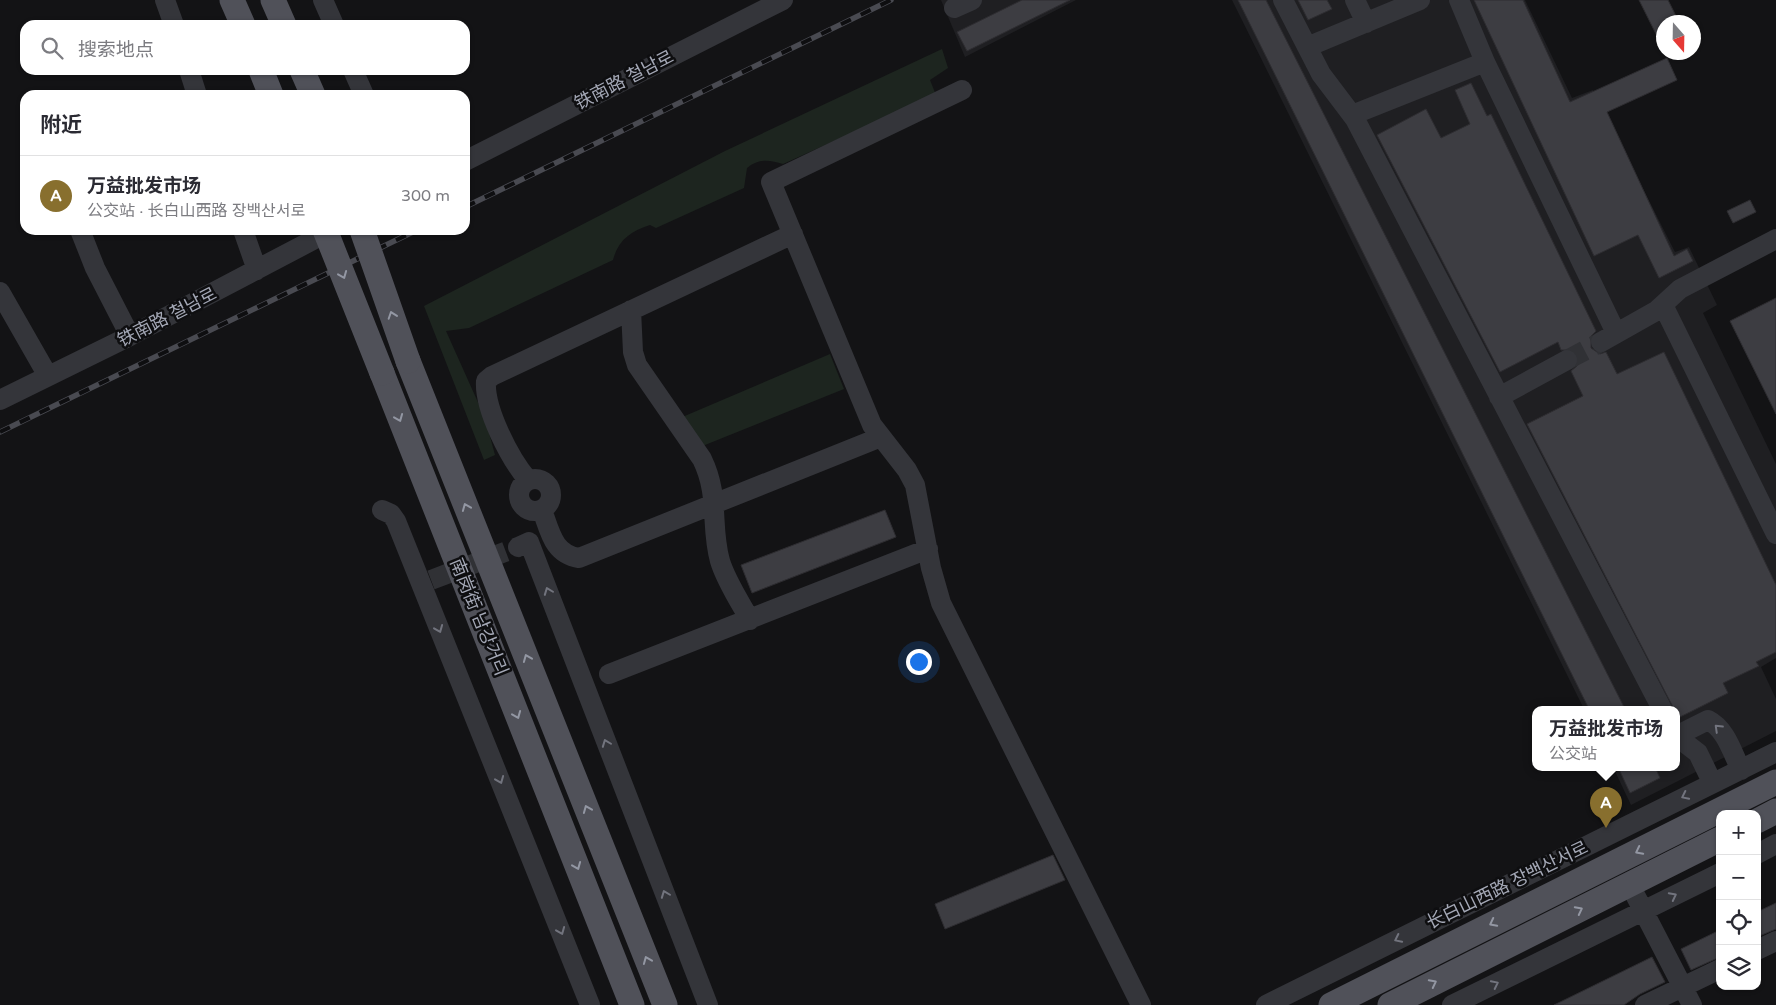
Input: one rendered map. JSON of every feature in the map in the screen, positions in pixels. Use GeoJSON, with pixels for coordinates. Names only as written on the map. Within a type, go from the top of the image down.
{"type":"FeatureCollection","features":[{"type":"Feature","properties":{"kind":"main road"},"geometry":{"type":"LineString","coordinates":[[232,0],[240,20]]}},
{"type":"Feature","properties":{"kind":"main road"},"geometry":{"type":"LineString","coordinates":[[273,0],[282,20]]}},
{"type":"Feature","properties":{"kind":"main road"},"geometry":{"type":"LineString","coordinates":[[263,75],[269,90]]}},
{"type":"Feature","properties":{"kind":"main road"},"geometry":{"type":"LineString","coordinates":[[304,75],[311,90]]}},
{"type":"Feature","properties":{"kind":"main road","name":"南岗街 남강거리"},"geometry":{"type":"LineString","coordinates":[[327,235],[632,1005]]}},
{"type":"Feature","properties":{"kind":"main road","name":"南岗街 남강거리"},"geometry":{"type":"LineString","coordinates":[[364,235],[408,361],[666,1005]]}},
{"type":"Feature","properties":{"kind":"main road","name":"长白山西路 장백산서로"},"geometry":{"type":"LineString","coordinates":[[1331,1005],[1776,782]]}},
{"type":"Feature","properties":{"kind":"main road"},"geometry":{"type":"LineString","coordinates":[[1761,819],[1776,811]]}},
{"type":"Feature","properties":{"kind":"main road"},"geometry":{"type":"LineString","coordinates":[[1394,1004],[1716,841]]}},
{"type":"Feature","properties":{"kind":"street"},"geometry":{"type":"LineString","coordinates":[[165,0],[172,20]]}},
{"type":"Feature","properties":{"kind":"street"},"geometry":{"type":"LineString","coordinates":[[323,0],[332,20]]}},
{"type":"Feature","properties":{"kind":"street","name":"铁南路 철남로"},"geometry":{"type":"LineString","coordinates":[[470,158],[783,0]]}},
{"type":"Feature","properties":{"kind":"street"},"geometry":{"type":"LineString","coordinates":[[1283,0],[1321,74],[1352,115],[1660,706]]}},
{"type":"Feature","properties":{"kind":"street"},"geometry":{"type":"LineString","coordinates":[[1355,0],[1366,23]]}},
{"type":"Feature","properties":{"kind":"street"},"geometry":{"type":"LineString","coordinates":[[1307,47],[1420,0]]}},
{"type":"Feature","properties":{"kind":"street"},"geometry":{"type":"LineString","coordinates":[[1459,0],[1609,338],[1656,312],[1680,289],[1713,270],[1776,239]]}},
{"type":"Feature","properties":{"kind":"street"},"geometry":{"type":"LineString","coordinates":[[1352,115],[1485,62]]}},
{"type":"Feature","properties":{"kind":"street"},"geometry":{"type":"LineString","coordinates":[[191,75],[195,90]]}},
{"type":"Feature","properties":{"kind":"street"},"geometry":{"type":"LineString","coordinates":[[355,75],[362,90]]}},
{"type":"Feature","properties":{"kind":"street"},"geometry":{"type":"LineString","coordinates":[[962,90],[771,182],[872,425],[915,485],[931,568],[941,603],[1141,1005]]}},
{"type":"Feature","properties":{"kind":"street"},"geometry":{"type":"LineString","coordinates":[[793,234],[492,376],[486,381],[485,390],[503,442],[514,464],[528,480],[520,487],[520,502],[532,511],[542,510],[554,542],[561,552],[579,558],[881,437]]}},
{"type":"Feature","properties":{"kind":"street"},"geometry":{"type":"LineString","coordinates":[[82,235],[95,268],[130,336]]}},
{"type":"Feature","properties":{"kind":"street"},"geometry":{"type":"LineString","coordinates":[[245,235],[256,270]]}},
{"type":"Feature","properties":{"kind":"street","name":"铁南路 철남로"},"geometry":{"type":"LineString","coordinates":[[0,400],[130,336],[322,235]]}},
{"type":"Feature","properties":{"kind":"street"},"geometry":{"type":"LineString","coordinates":[[0,292],[48,376]]}},
{"type":"Feature","properties":{"kind":"street"},"geometry":{"type":"LineString","coordinates":[[1663,305],[1776,534]]}},
{"type":"Feature","properties":{"kind":"street"},"geometry":{"type":"LineString","coordinates":[[631,310],[633,352],[637,365],[702,459],[713,487],[720,562],[750,620]]}},
{"type":"Feature","properties":{"kind":"street"},"geometry":{"type":"LineString","coordinates":[[1499,398],[1567,360]]}},
{"type":"Feature","properties":{"kind":"street"},"geometry":{"type":"LineString","coordinates":[[382,510],[391,514],[396,521],[426,582],[590,1005]]}},
{"type":"Feature","properties":{"kind":"street"},"geometry":{"type":"LineString","coordinates":[[518,547],[529,542],[708,1005]]}},
{"type":"Feature","properties":{"kind":"street"},"geometry":{"type":"LineString","coordinates":[[609,674],[928,549]]}},
{"type":"Feature","properties":{"kind":"street"},"geometry":{"type":"LineString","coordinates":[[1680,734],[1708,720],[1716,724],[1723,732],[1741,770]]}},
{"type":"Feature","properties":{"kind":"street"},"geometry":{"type":"LineString","coordinates":[[1680,739],[1698,754],[1712,782]]}},
{"type":"Feature","properties":{"kind":"street","name":"长白山西路 장백산서로"},"geometry":{"type":"LineString","coordinates":[[1266,1005],[1712,782],[1776,752]]}},
{"type":"Feature","properties":{"kind":"street"},"geometry":{"type":"LineString","coordinates":[[1761,852],[1776,844]]}},
{"type":"Feature","properties":{"kind":"street"},"geometry":{"type":"LineString","coordinates":[[1452,1005],[1716,875]]}},
{"type":"Feature","properties":{"kind":"street"},"geometry":{"type":"LineString","coordinates":[[1630,885],[1692,1005]]}},
{"type":"Feature","properties":{"kind":"street"},"geometry":{"type":"LineString","coordinates":[[1761,948],[1776,941]]}},
{"type":"Feature","properties":{"kind":"street"},"geometry":{"type":"LineString","coordinates":[[1645,1005],[1716,971]]}},
{"type":"Feature","properties":{"kind":"shaded area"},"geometry":{"type":"Polygon","coordinates":[[[941,0],[1076,0],[965,57],[941,0]]]}},
{"type":"Feature","properties":{"kind":"shaded area"},"geometry":{"type":"Polygon","coordinates":[[[1232,0],[1525,0],[1572,98],[1593,90],[1675,252],[1689,247],[1717,305],[1703,313],[1776,464],[1776,658],[1761,667],[1776,699],[1776,731],[1631,805],[1615,771],[1680,771],[1680,706],[1583,706],[1232,0]]]}},
{"type":"Feature","properties":{"kind":"shaded area"},"geometry":{"type":"Polygon","coordinates":[[[942,49],[948,68],[930,80],[936,95],[783,164],[760,161],[751,165],[747,168],[744,188],[656,228],[650,225],[631,233],[618,247],[613,260],[469,328],[446,331],[485,418],[495,455],[484,460],[424,306],[725,151],[942,49]]]}},
{"type":"Feature","properties":{"kind":"shaded area"},"geometry":{"type":"Polygon","coordinates":[[[830,354],[844,389],[700,447],[680,418],[830,354]]]}},
{"type":"Feature","properties":{"kind":"building"},"geometry":{"type":"Polygon","coordinates":[[[1022,0],[1070,0],[967,51],[957,32],[1022,0]]]}},
{"type":"Feature","properties":{"kind":"building"},"geometry":{"type":"Polygon","coordinates":[[[1238,0],[1266,0],[1623,706],[1588,706],[1238,0]]]}},
{"type":"Feature","properties":{"kind":"building"},"geometry":{"type":"Polygon","coordinates":[[[1298,0],[1327,0],[1332,9],[1308,20],[1298,0]]]}},
{"type":"Feature","properties":{"kind":"building"},"geometry":{"type":"Polygon","coordinates":[[[1474,0],[1523,0],[1570,102],[1663,60],[1668,60],[1677,80],[1607,112],[1674,256],[1687,249],[1693,261],[1659,278],[1638,235],[1594,256],[1474,0]]]}},
{"type":"Feature","properties":{"kind":"building"},"geometry":{"type":"Polygon","coordinates":[[[1639,0],[1668,0],[1676,15],[1656,15],[1656,34],[1639,0]]]}},
{"type":"Feature","properties":{"kind":"building"},"geometry":{"type":"Polygon","coordinates":[[[1471,83],[1487,116],[1491,114],[1596,331],[1591,336],[1591,348],[1600,354],[1606,352],[1617,374],[1664,352],[1776,585],[1776,652],[1756,662],[1759,666],[1723,683],[1728,693],[1680,717],[1680,706],[1672,706],[1527,424],[1583,396],[1571,371],[1577,366],[1578,355],[1573,350],[1561,350],[1558,342],[1500,372],[1377,135],[1426,109],[1441,138],[1470,124],[1455,90],[1471,83]]]}},
{"type":"Feature","properties":{"kind":"building"},"geometry":{"type":"Polygon","coordinates":[[[1750,200],[1756,212],[1733,223],[1727,211],[1750,200]]]}},
{"type":"Feature","properties":{"kind":"building"},"geometry":{"type":"Polygon","coordinates":[[[1776,298],[1776,414],[1730,321],[1776,298]]]}},
{"type":"Feature","properties":{"kind":"building"},"geometry":{"type":"Polygon","coordinates":[[[885,510],[896,537],[752,593],[741,565],[885,510]]]}},
{"type":"Feature","properties":{"kind":"building"},"geometry":{"type":"Polygon","coordinates":[[[1620,771],[1657,771],[1660,778],[1630,793],[1620,771]]]}},
{"type":"Feature","properties":{"kind":"building"},"geometry":{"type":"Polygon","coordinates":[[[1053,855],[1065,880],[945,929],[935,904],[1053,855]]]}},
{"type":"Feature","properties":{"kind":"building"},"geometry":{"type":"Polygon","coordinates":[[[1776,903],[1776,929],[1761,935],[1761,910],[1776,903]]]}},
{"type":"Feature","properties":{"kind":"building"},"geometry":{"type":"Polygon","coordinates":[[[1716,932],[1716,959],[1691,970],[1681,949],[1716,932]]]}},
{"type":"Feature","properties":{"kind":"building"},"geometry":{"type":"Polygon","coordinates":[[[1652,957],[1665,982],[1640,994],[1624,1005],[1554,1005],[1652,957]]]}},
{"type":"Feature","properties":{"kind":"tunnel"},"geometry":{"type":"LineString","coordinates":[[1567,360],[1601,342]]}},
{"type":"Feature","properties":{"kind":"tunnel"},"geometry":{"type":"LineString","coordinates":[[431,580],[518,547]]}},
{"type":"Feature","properties":{"kind":"railway"},"geometry":{"type":"LineString","coordinates":[[470,205],[891,0]]}},
{"type":"Feature","properties":{"kind":"railway"},"geometry":{"type":"LineString","coordinates":[[0,432],[407,235]]}},
{"type":"Feature","properties":{"kind":"place","name":"万益批发市场"},"geometry":{"type":"Point","coordinates":[1606,828]}}]}
